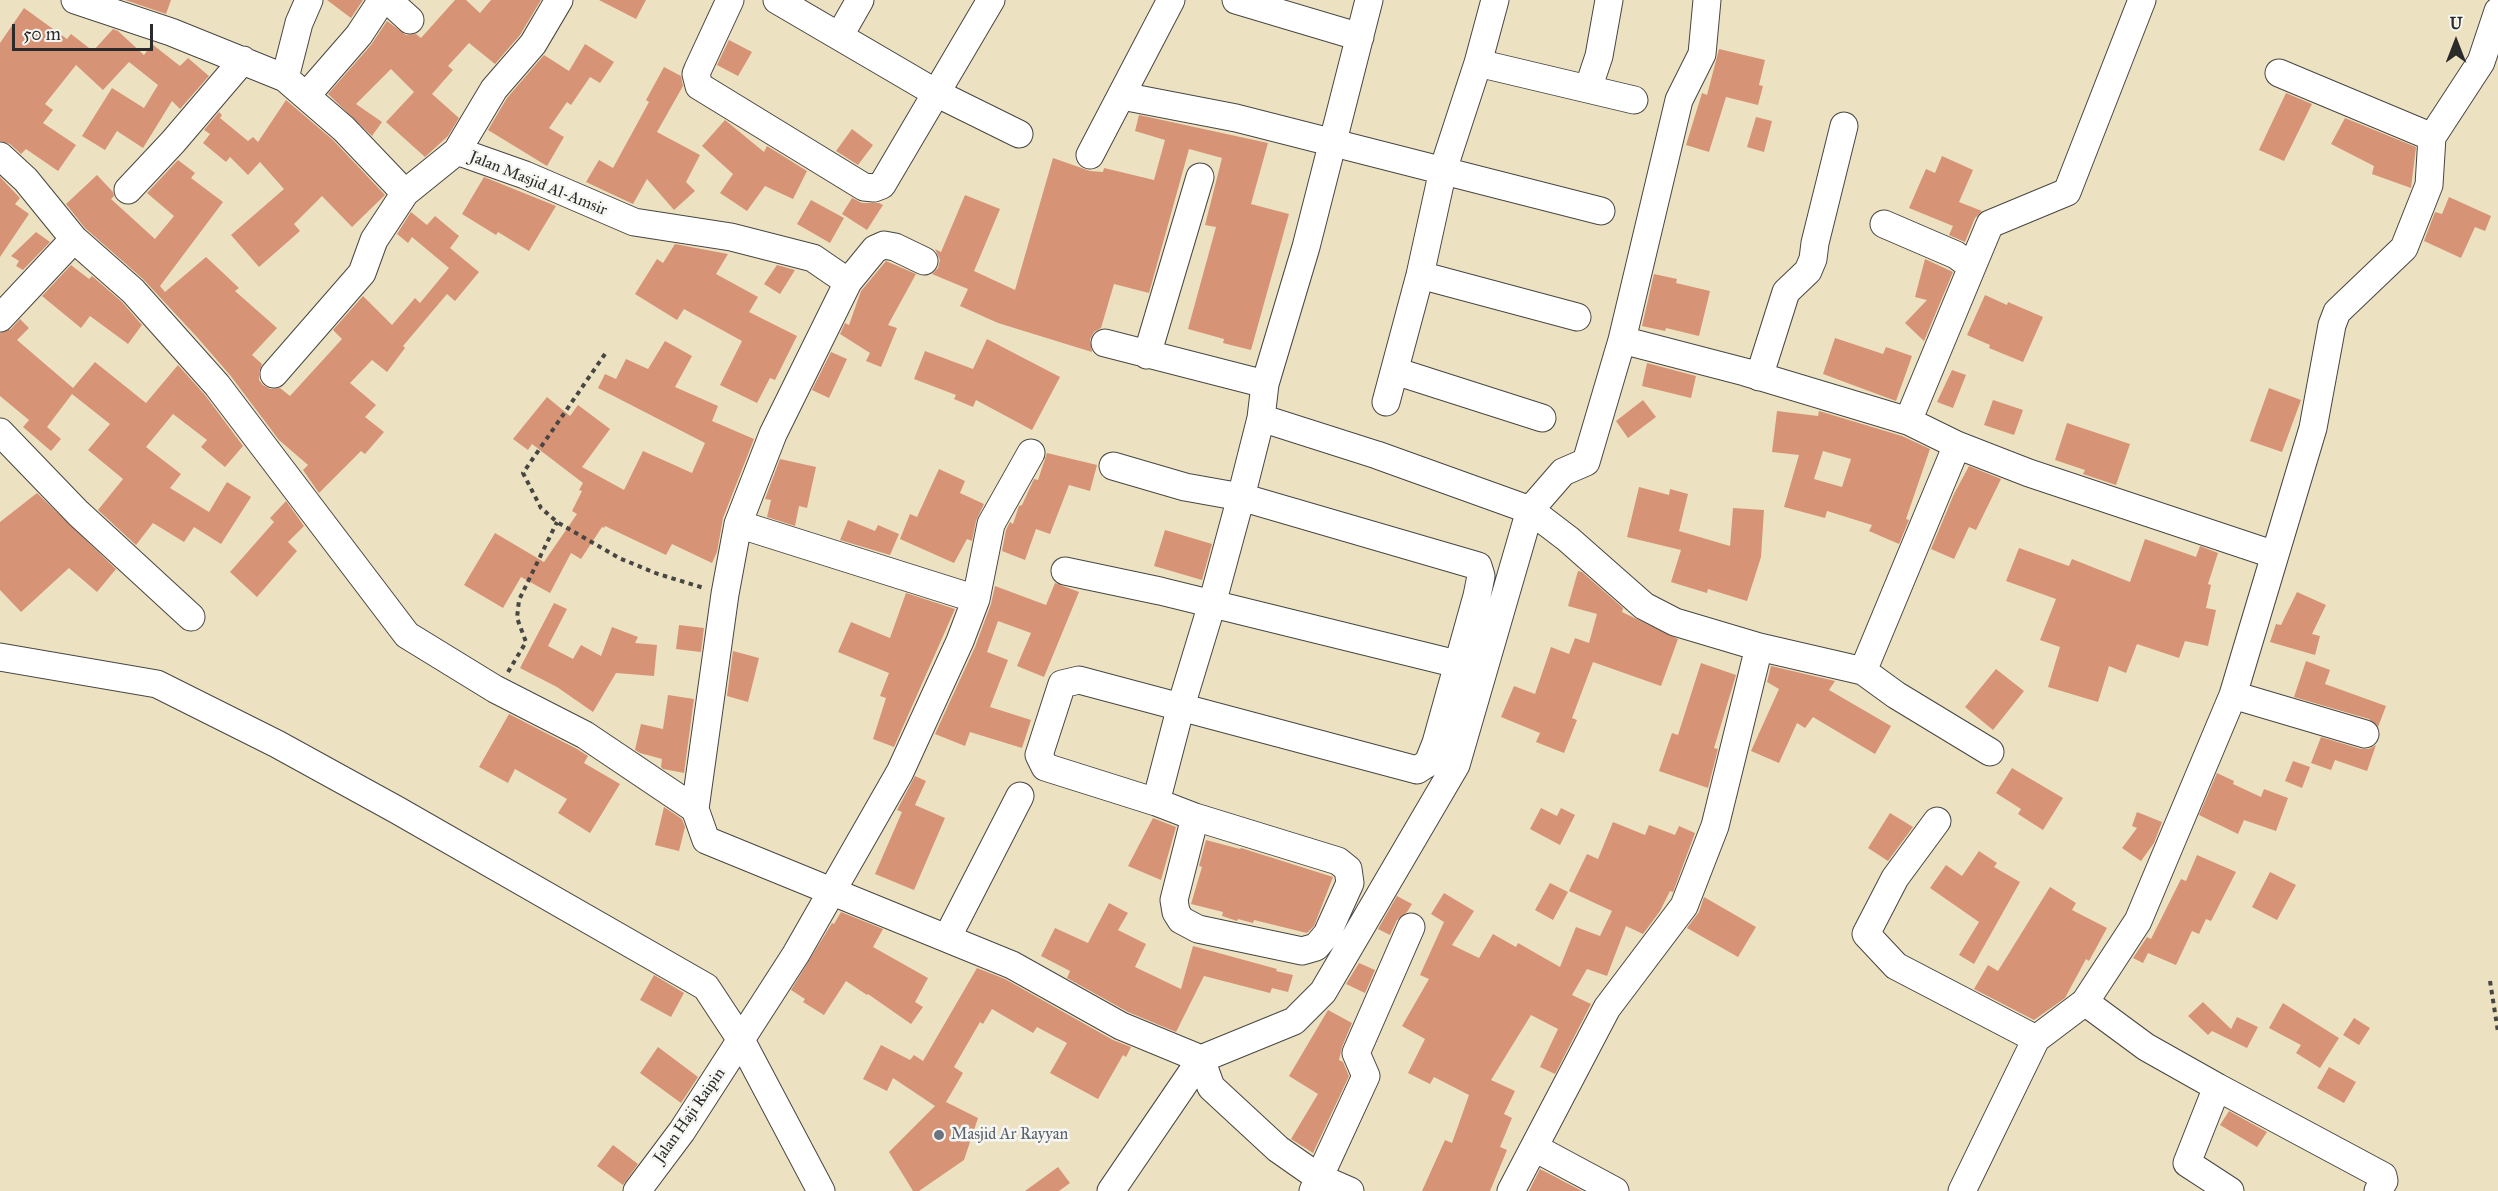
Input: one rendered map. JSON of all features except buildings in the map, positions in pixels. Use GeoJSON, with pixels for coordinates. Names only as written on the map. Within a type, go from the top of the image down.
{"type":"FeatureCollection","features":[{"type":"Feature","properties":{"kind":"street"},"geometry":{"type":"LineString","coordinates":[[75,0],[171,32],[285,78],[344,129],[405,193]]}},
{"type":"Feature","properties":{"kind":"street"},"geometry":{"type":"LineString","coordinates":[[285,78],[299,23],[309,0]]}},
{"type":"Feature","properties":{"kind":"street"},"geometry":{"type":"LineString","coordinates":[[306,96],[359,35],[381,0]]}},
{"type":"Feature","properties":{"kind":"street"},"geometry":{"type":"LineString","coordinates":[[388,0],[410,20]]}},
{"type":"Feature","properties":{"kind":"street"},"geometry":{"type":"LineString","coordinates":[[458,151],[494,89],[533,44],[559,0]]}},
{"type":"Feature","properties":{"kind":"street"},"geometry":{"type":"LineString","coordinates":[[730,0],[696,74],[699,86],[864,187],[882,185],[991,0]]}},
{"type":"Feature","properties":{"kind":"street"},"geometry":{"type":"LineString","coordinates":[[777,0],[936,93],[1019,135]]}},
{"type":"Feature","properties":{"kind":"street"},"geometry":{"type":"LineString","coordinates":[[840,35],[860,0]]}},
{"type":"Feature","properties":{"kind":"street"},"geometry":{"type":"LineString","coordinates":[[1090,155],[1171,0]]}},
{"type":"Feature","properties":{"kind":"street"},"geometry":{"type":"LineString","coordinates":[[1236,0],[1360,37]]}},
{"type":"Feature","properties":{"kind":"street"},"geometry":{"type":"LineString","coordinates":[[1156,802],[1241,497],[1261,418],[1265,384],[1306,247],[1369,0]]}},
{"type":"Feature","properties":{"kind":"street"},"geometry":{"type":"LineString","coordinates":[[1386,402],[1420,275],[1443,170],[1478,63],[1495,0]]}},
{"type":"Feature","properties":{"kind":"street"},"geometry":{"type":"LineString","coordinates":[[1588,89],[1599,56],[1609,0]]}},
{"type":"Feature","properties":{"kind":"street"},"geometry":{"type":"LineString","coordinates":[[1111,1191],[1201,1059],[1294,1021],[1323,992],[1456,765],[1530,510],[1563,472],[1586,462],[1622,340],[1679,100],[1702,54],[1707,0]]}},
{"type":"Feature","properties":{"kind":"street"},"geometry":{"type":"LineString","coordinates":[[1908,421],[1990,224],[2067,192],[2142,0]]}},
{"type":"Feature","properties":{"kind":"street"},"geometry":{"type":"LineString","coordinates":[[1962,1191],[2036,1039],[2085,1002],[2138,921],[2233,695],[2313,428],[2332,325],[2337,312],[2403,248],[2428,185],[2432,137],[2481,62],[2498,11]]}},
{"type":"Feature","properties":{"kind":"street"},"geometry":{"type":"LineString","coordinates":[[128,190],[173,142],[243,60]]}},
{"type":"Feature","properties":{"kind":"street"},"geometry":{"type":"LineString","coordinates":[[1478,63],[1634,100]]}},
{"type":"Feature","properties":{"kind":"street"},"geometry":{"type":"LineString","coordinates":[[2279,74],[2432,137]]}},
{"type":"Feature","properties":{"kind":"street"},"geometry":{"type":"LineString","coordinates":[[1122,96],[1236,118],[1601,210]]}},
{"type":"Feature","properties":{"kind":"street"},"geometry":{"type":"LineString","coordinates":[[1768,379],[1786,292],[1808,271],[1813,259],[1844,126]]}},
{"type":"Feature","properties":{"kind":"street","name":"Jalan Masjid Al-Amsir"},"geometry":{"type":"LineString","coordinates":[[274,374],[362,273],[374,240],[405,193],[458,151],[525,176],[634,222],[731,237],[813,258],[848,282]]}},
{"type":"Feature","properties":{"kind":"street"},"geometry":{"type":"LineString","coordinates":[[0,156],[26,180],[74,239],[133,291],[217,386],[407,635],[495,689],[585,735],[695,809]]}},
{"type":"Feature","properties":{"kind":"street"},"geometry":{"type":"LineString","coordinates":[[1147,355],[1200,177]]}},
{"type":"Feature","properties":{"kind":"street"},"geometry":{"type":"LineString","coordinates":[[1884,224],[1956,255],[1972,267]]}},
{"type":"Feature","properties":{"kind":"street"},"geometry":{"type":"LineString","coordinates":[[0,318],[74,239]]}},
{"type":"Feature","properties":{"kind":"street"},"geometry":{"type":"LineString","coordinates":[[924,261],[895,247],[884,245],[875,249],[848,282],[773,434],[738,524],[725,594],[695,809],[706,840],[1012,965],[1121,1026],[1201,1059],[1211,1087],[1316,1184],[1350,1191]]}},
{"type":"Feature","properties":{"kind":"street"},"geometry":{"type":"LineString","coordinates":[[1420,275],[1576,317]]}},
{"type":"Feature","properties":{"kind":"street"},"geometry":{"type":"LineString","coordinates":[[1768,379],[1797,304]]}},
{"type":"Feature","properties":{"kind":"street"},"geometry":{"type":"LineString","coordinates":[[1622,340],[1768,379],[1908,421],[1957,445],[2106,500],[2275,555]]}},
{"type":"Feature","properties":{"kind":"street"},"geometry":{"type":"LineString","coordinates":[[1105,343],[1265,384]]}},
{"type":"Feature","properties":{"kind":"street"},"geometry":{"type":"LineString","coordinates":[[1395,371],[1542,418]]}},
{"type":"Feature","properties":{"kind":"street"},"geometry":{"type":"LineString","coordinates":[[1261,418],[1377,455],[1530,510],[1568,539],[1644,606],[1675,622],[1759,647],[1863,671],[1896,695],[1990,752]]}},
{"type":"Feature","properties":{"kind":"street"},"geometry":{"type":"LineString","coordinates":[[0,432],[78,513],[191,617]]}},
{"type":"Feature","properties":{"kind":"street"},"geometry":{"type":"LineString","coordinates":[[1863,671],[1957,445]]}},
{"type":"Feature","properties":{"kind":"street","name":"Jalan Haji Raipin"},"geometry":{"type":"LineString","coordinates":[[636,1191],[682,1131],[796,954],[900,772],[960,641],[976,598],[991,524],[1031,453]]}},
{"type":"Feature","properties":{"kind":"street"},"geometry":{"type":"LineString","coordinates":[[1113,466],[1185,487],[1241,497],[1478,566],[1481,576],[1436,743],[1428,763],[1418,770],[1079,680],[1062,684],[1039,755],[1045,768],[1338,861],[1348,868],[1350,883],[1327,934],[1316,947],[1302,951],[1198,929],[1181,920],[1176,912],[1174,900],[1195,817]]}},
{"type":"Feature","properties":{"kind":"street"},"geometry":{"type":"LineString","coordinates":[[738,524],[976,598]]}},
{"type":"Feature","properties":{"kind":"street"},"geometry":{"type":"LineString","coordinates":[[1065,571],[1212,604],[1457,664]]}},
{"type":"Feature","properties":{"kind":"street"},"geometry":{"type":"LineString","coordinates":[[1511,1191],[1608,1008],[1684,906],[1715,826],[1759,647]]}},
{"type":"Feature","properties":{"kind":"street"},"geometry":{"type":"LineString","coordinates":[[0,657],[117,675],[157,684],[277,744],[397,810],[706,987],[741,1040],[821,1191]]}},
{"type":"Feature","properties":{"kind":"street"},"geometry":{"type":"LineString","coordinates":[[2233,695],[2365,734]]}},
{"type":"Feature","properties":{"kind":"street"},"geometry":{"type":"LineString","coordinates":[[947,938],[1020,796]]}},
{"type":"Feature","properties":{"kind":"street"},"geometry":{"type":"LineString","coordinates":[[1937,821],[1896,878],[1866,934],[1896,966],[2036,1039]]}},
{"type":"Feature","properties":{"kind":"street"},"geometry":{"type":"LineString","coordinates":[[1316,1184],[1366,1076],[1356,1053],[1411,927]]}},
{"type":"Feature","properties":{"kind":"street"},"geometry":{"type":"LineString","coordinates":[[2085,1002],[2146,1047],[2384,1176],[2384,1181],[2378,1191]]}},
{"type":"Feature","properties":{"kind":"street"},"geometry":{"type":"LineString","coordinates":[[2217,1087],[2187,1163],[2230,1191]]}},
{"type":"Feature","properties":{"kind":"street"},"geometry":{"type":"LineString","coordinates":[[1535,1148],[1615,1191]]}},
{"type":"Feature","properties":{"kind":"path"},"geometry":{"type":"LineString","coordinates":[[604,354],[523,473],[541,508],[557,522],[619,558],[658,574],[725,594]]}},
{"type":"Feature","properties":{"kind":"path"},"geometry":{"type":"LineString","coordinates":[[495,689],[511,670],[526,642],[517,618],[519,600],[557,522]]}},
{"type":"Feature","properties":{"kind":"path"},"geometry":{"type":"LineString","coordinates":[[2490,981],[2498,1032]]}},
{"type":"Feature","properties":{"kind":"place","name":"Masjid Ar Rayyan"},"geometry":{"type":"Point","coordinates":[939,1135]}}]}
